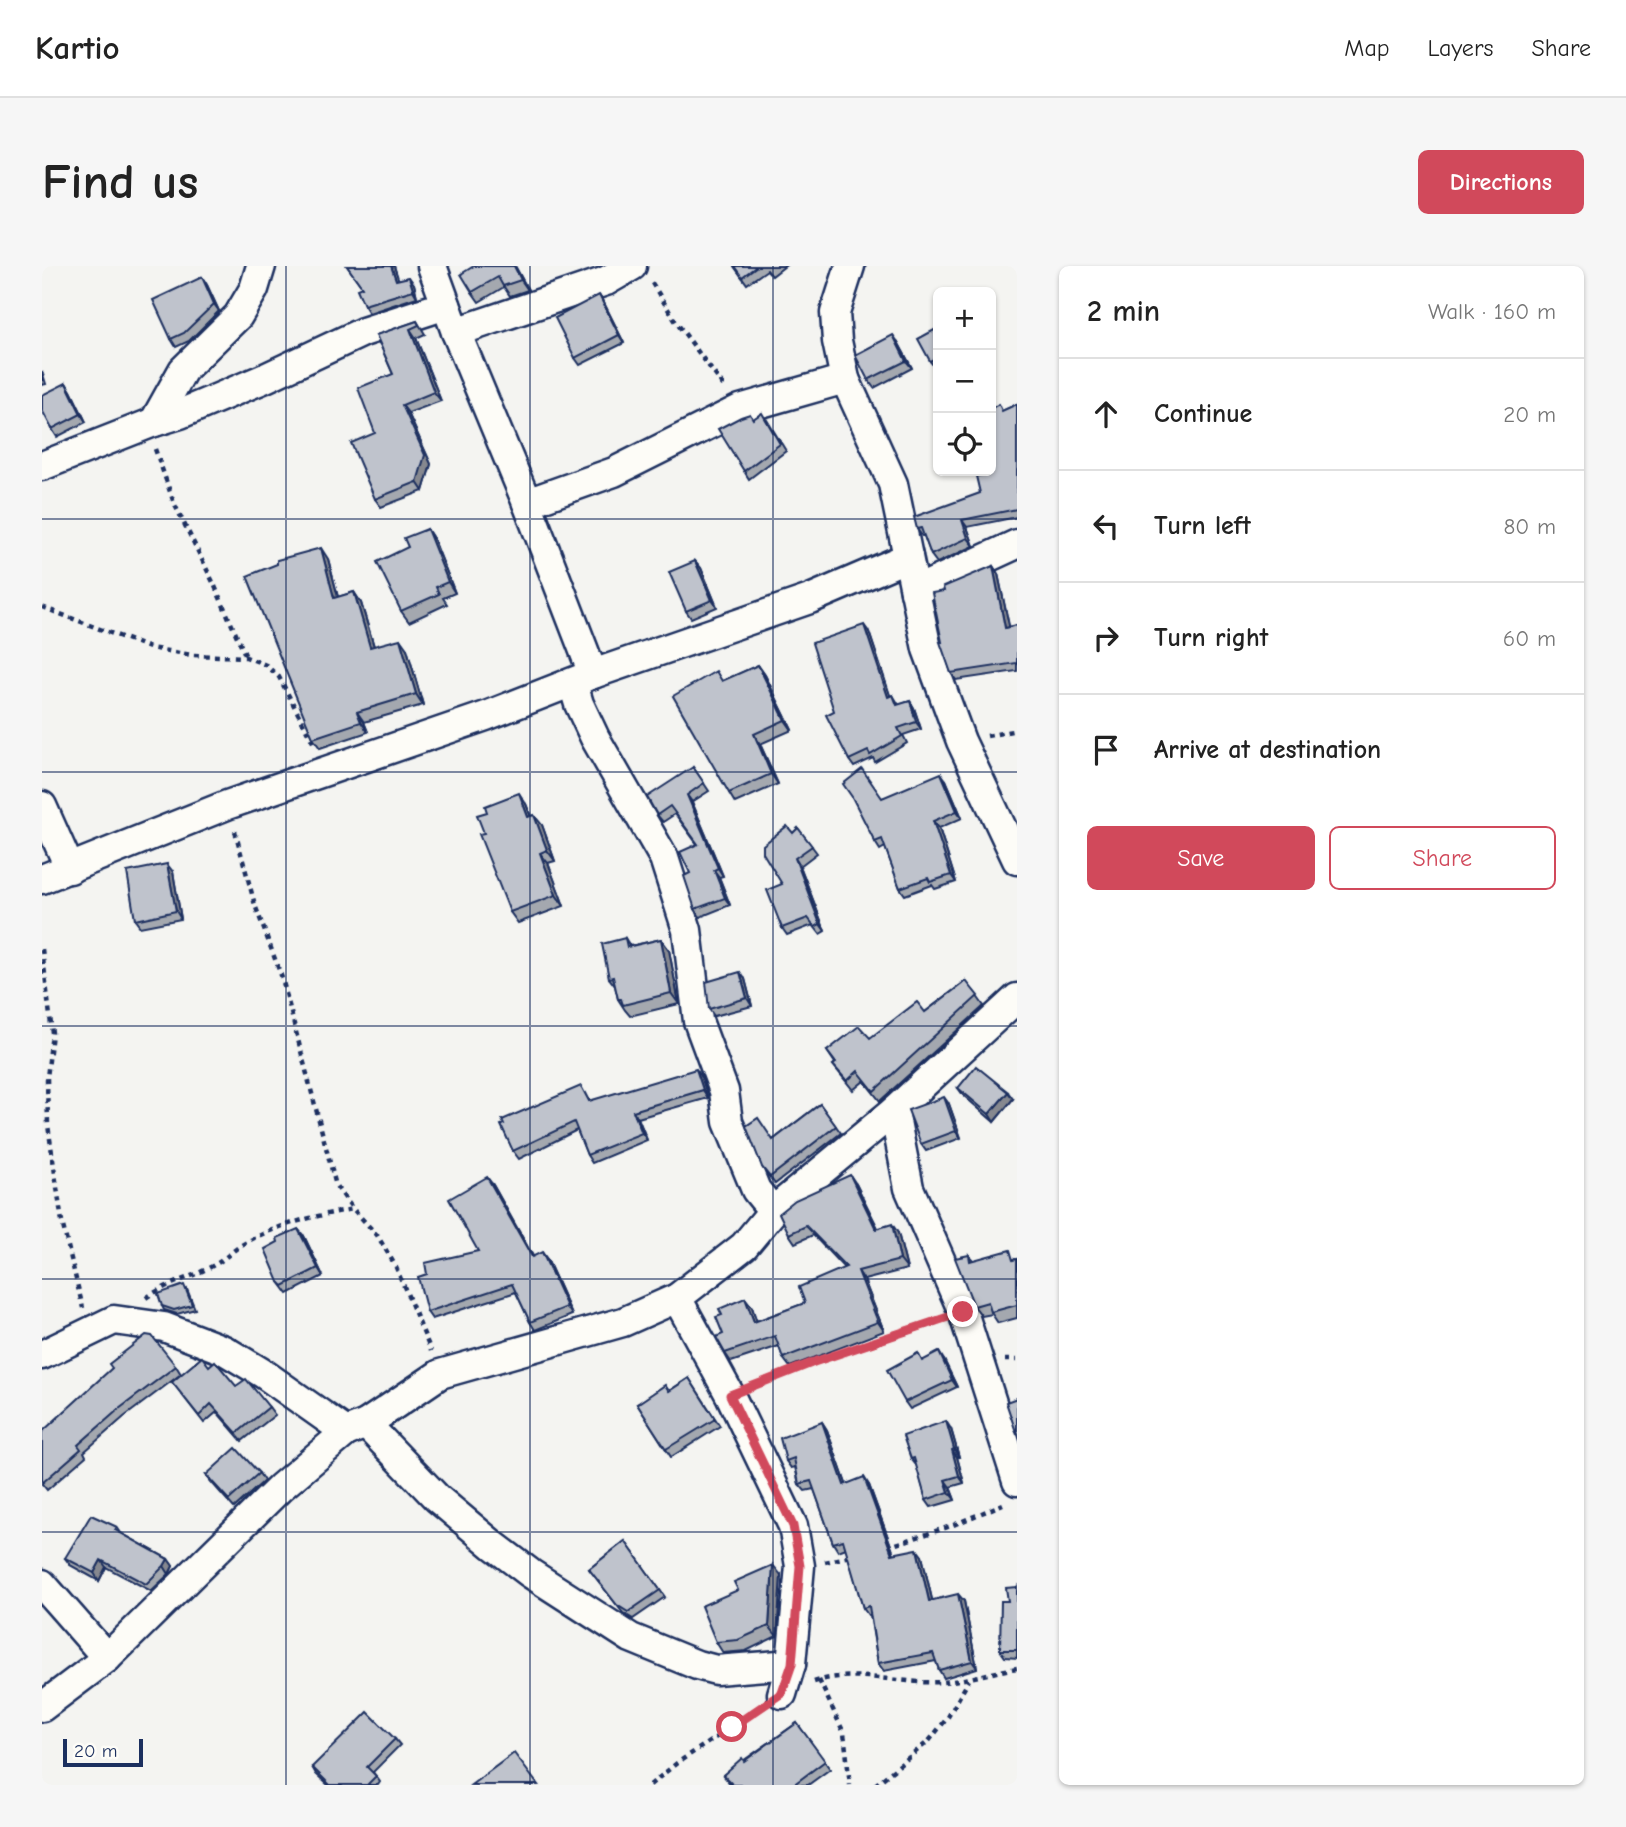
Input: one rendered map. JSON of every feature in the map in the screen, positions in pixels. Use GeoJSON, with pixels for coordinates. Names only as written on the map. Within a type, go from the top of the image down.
{"type":"FeatureCollection","features":[{"type":"Feature","properties":{"kind":"street"},"geometry":{"type":"LineString","coordinates":[[152,423],[183,370],[238,316],[254,289],[261,266]]}},
{"type":"Feature","properties":{"kind":"street"},"geometry":{"type":"LineString","coordinates":[[432,266],[456,332],[527,503],[583,679],[579,704],[595,738],[664,858],[687,930],[698,1021],[724,1091],[728,1122],[756,1190],[773,1210]]}},
{"type":"Feature","properties":{"kind":"street"},"geometry":{"type":"LineString","coordinates":[[850,266],[835,313],[837,341],[845,379],[893,484],[926,649],[961,741],[1017,860]]}},
{"type":"Feature","properties":{"kind":"street"},"geometry":{"type":"LineString","coordinates":[[456,332],[640,272]]}},
{"type":"Feature","properties":{"kind":"street"},"geometry":{"type":"LineString","coordinates":[[42,466],[180,414],[363,332],[446,305]]}},
{"type":"Feature","properties":{"kind":"street"},"geometry":{"type":"LineString","coordinates":[[527,503],[614,472],[740,409],[845,379]]}},
{"type":"Feature","properties":{"kind":"street"},"geometry":{"type":"LineString","coordinates":[[915,591],[1017,544]]}},
{"type":"Feature","properties":{"kind":"street"},"geometry":{"type":"LineString","coordinates":[[42,879],[227,804],[486,716],[810,599],[908,557]]}},
{"type":"Feature","properties":{"kind":"street"},"geometry":{"type":"LineString","coordinates":[[42,806],[70,869]]}},
{"type":"Feature","properties":{"kind":"street"},"geometry":{"type":"LineString","coordinates":[[42,1707],[107,1658],[281,1487],[356,1428],[440,1374],[623,1322],[677,1298],[744,1246],[773,1210],[894,1111],[1017,998]]}},
{"type":"Feature","properties":{"kind":"street"},"geometry":{"type":"LineString","coordinates":[[894,1111],[909,1188],[963,1312],[1011,1492]]}},
{"type":"Feature","properties":{"kind":"street"},"geometry":{"type":"LineString","coordinates":[[677,1298],[730,1395],[789,1517],[800,1566],[792,1664],[782,1693]]}},
{"type":"Feature","properties":{"kind":"street"},"geometry":{"type":"LineString","coordinates":[[42,1355],[102,1326],[164,1327],[224,1350],[356,1428],[493,1545],[530,1573],[631,1638],[716,1670],[792,1664]]}},
{"type":"Feature","properties":{"kind":"street"},"geometry":{"type":"LineString","coordinates":[[42,1584],[107,1658]]}},
{"type":"Feature","properties":{"kind":"path"},"geometry":{"type":"LineString","coordinates":[[640,272],[740,409]]}},
{"type":"Feature","properties":{"kind":"path"},"geometry":{"type":"LineString","coordinates":[[152,423],[156,452],[174,503],[215,584],[246,657]]}},
{"type":"Feature","properties":{"kind":"path"},"geometry":{"type":"LineString","coordinates":[[42,607],[150,648],[246,657],[266,664],[279,677],[327,769]]}},
{"type":"Feature","properties":{"kind":"path"},"geometry":{"type":"LineString","coordinates":[[227,804],[256,905],[282,978],[336,1186],[377,1235],[395,1265],[440,1374]]}},
{"type":"Feature","properties":{"kind":"path"},"geometry":{"type":"LineString","coordinates":[[42,948],[52,1032],[47,1078],[48,1125],[62,1223],[102,1326],[157,1290],[216,1265],[240,1246],[267,1233],[307,1217],[353,1209]]}},
{"type":"Feature","properties":{"kind":"path"},"geometry":{"type":"LineString","coordinates":[[730,1395],[814,1362],[963,1312]]}},
{"type":"Feature","properties":{"kind":"path"},"geometry":{"type":"LineString","coordinates":[[886,1547],[951,1526],[1011,1492]]}},
{"type":"Feature","properties":{"kind":"path"},"geometry":{"type":"LineString","coordinates":[[800,1566],[862,1553]]}},
{"type":"Feature","properties":{"kind":"path"},"geometry":{"type":"LineString","coordinates":[[650,1785],[677,1763],[782,1693],[819,1681],[840,1675],[940,1682],[970,1679],[1017,1668]]}},
{"type":"Feature","properties":{"kind":"path"},"geometry":{"type":"LineString","coordinates":[[875,1785],[929,1741],[970,1679]]}},
{"type":"Feature","properties":{"kind":"path"},"geometry":{"type":"LineString","coordinates":[[819,1681],[844,1733],[850,1785]]}},
{"type":"Feature","properties":{"kind":"building"},"geometry":{"type":"Polygon","coordinates":[[[347,266],[391,266],[396,280],[409,277],[413,290],[364,305],[357,289],[362,287],[347,266]]]}},
{"type":"Feature","properties":{"kind":"building"},"geometry":{"type":"Polygon","coordinates":[[[474,266],[514,266],[521,280],[503,286],[498,277],[472,292],[461,274],[474,266]]]}},
{"type":"Feature","properties":{"kind":"building"},"geometry":{"type":"Polygon","coordinates":[[[734,266],[757,266],[742,277],[734,266]]]}},
{"type":"Feature","properties":{"kind":"building"},"geometry":{"type":"Polygon","coordinates":[[[202,277],[214,304],[184,333],[171,339],[153,300],[202,277]]]}},
{"type":"Feature","properties":{"kind":"building"},"geometry":{"type":"Polygon","coordinates":[[[599,295],[619,335],[575,358],[555,318],[599,295]]]}},
{"type":"Feature","properties":{"kind":"building"},"geometry":{"type":"Polygon","coordinates":[[[417,321],[419,325],[410,329],[434,392],[402,405],[425,455],[417,482],[375,499],[351,443],[375,433],[358,388],[393,374],[376,335],[417,321]]]}},
{"type":"Feature","properties":{"kind":"building"},"geometry":{"type":"Polygon","coordinates":[[[933,331],[933,359],[930,361],[918,339],[933,331]]]}},
{"type":"Feature","properties":{"kind":"building"},"geometry":{"type":"Polygon","coordinates":[[[893,335],[906,361],[868,380],[855,355],[893,335]]]}},
{"type":"Feature","properties":{"kind":"building"},"geometry":{"type":"Polygon","coordinates":[[[66,383],[81,414],[52,429],[42,410],[42,395],[66,383]]]}},
{"type":"Feature","properties":{"kind":"building"},"geometry":{"type":"Polygon","coordinates":[[[999,404],[1002,411],[1017,404],[1017,509],[962,520],[968,538],[931,555],[921,528],[917,529],[914,517],[980,493],[976,476],[996,476],[996,406],[999,404]]]}},
{"type":"Feature","properties":{"kind":"building"},"geometry":{"type":"Polygon","coordinates":[[[762,413],[780,444],[744,471],[718,429],[741,417],[750,414],[753,419],[762,413]]]}},
{"type":"Feature","properties":{"kind":"building"},"geometry":{"type":"Polygon","coordinates":[[[427,529],[448,582],[436,587],[439,594],[401,611],[377,562],[408,547],[404,538],[427,529]]]}},
{"type":"Feature","properties":{"kind":"building"},"geometry":{"type":"Polygon","coordinates":[[[321,548],[334,598],[354,592],[370,647],[400,639],[416,694],[357,712],[361,722],[313,738],[247,576],[277,564],[277,560],[321,548]]]}},
{"type":"Feature","properties":{"kind":"building"},"geometry":{"type":"Polygon","coordinates":[[[695,561],[712,600],[686,611],[669,572],[695,561]]]}},
{"type":"Feature","properties":{"kind":"building"},"geometry":{"type":"Polygon","coordinates":[[[993,566],[1005,628],[1017,625],[1017,663],[951,673],[940,642],[932,593],[944,591],[943,587],[993,566]]]}},
{"type":"Feature","properties":{"kind":"building"},"geometry":{"type":"Polygon","coordinates":[[[864,625],[888,697],[893,695],[897,705],[910,701],[916,722],[898,728],[902,736],[870,755],[868,751],[849,760],[826,715],[834,711],[812,643],[864,625]]]}},
{"type":"Feature","properties":{"kind":"building"},"geometry":{"type":"Polygon","coordinates":[[[758,665],[785,720],[754,734],[771,774],[729,793],[673,696],[716,671],[722,681],[758,665]]]}},
{"type":"Feature","properties":{"kind":"building"},"geometry":{"type":"Polygon","coordinates":[[[693,767],[704,783],[687,795],[718,868],[714,870],[725,898],[695,909],[684,876],[690,873],[680,852],[698,844],[670,806],[657,815],[647,797],[693,767]]]}},
{"type":"Feature","properties":{"kind":"building"},"geometry":{"type":"Polygon","coordinates":[[[862,769],[882,798],[941,773],[957,811],[933,821],[951,875],[930,882],[928,878],[900,888],[882,839],[875,842],[843,784],[862,769]]]}},
{"type":"Feature","properties":{"kind":"building"},"geometry":{"type":"Polygon","coordinates":[[[519,793],[528,817],[534,815],[547,850],[540,853],[556,895],[510,912],[479,834],[484,833],[477,815],[487,812],[485,806],[519,793]]]}},
{"type":"Feature","properties":{"kind":"building"},"geometry":{"type":"Polygon","coordinates":[[[787,826],[793,833],[798,828],[812,846],[795,858],[820,924],[815,927],[808,918],[782,928],[767,890],[782,884],[763,853],[763,845],[787,826]]]}},
{"type":"Feature","properties":{"kind":"building"},"geometry":{"type":"Polygon","coordinates":[[[167,864],[176,911],[135,920],[127,872],[167,864]]]}},
{"type":"Feature","properties":{"kind":"building"},"geometry":{"type":"Polygon","coordinates":[[[625,938],[627,947],[661,939],[671,993],[623,1005],[621,999],[618,999],[613,977],[609,978],[602,944],[625,938]]]}},
{"type":"Feature","properties":{"kind":"building"},"geometry":{"type":"Polygon","coordinates":[[[740,972],[747,998],[709,1009],[706,982],[740,972]]]}},
{"type":"Feature","properties":{"kind":"building"},"geometry":{"type":"Polygon","coordinates":[[[966,981],[978,996],[874,1091],[858,1071],[847,1081],[833,1065],[836,1063],[827,1051],[859,1026],[870,1038],[917,1002],[925,1012],[966,981]]]}},
{"type":"Feature","properties":{"kind":"building"},"geometry":{"type":"Polygon","coordinates":[[[976,1066],[1008,1092],[989,1114],[958,1088],[976,1066]]]}},
{"type":"Feature","properties":{"kind":"building"},"geometry":{"type":"Polygon","coordinates":[[[696,1069],[703,1090],[633,1111],[642,1133],[587,1155],[574,1122],[513,1151],[501,1125],[504,1124],[502,1120],[581,1086],[589,1101],[696,1069]]]}},
{"type":"Feature","properties":{"kind":"building"},"geometry":{"type":"Polygon","coordinates":[[[944,1097],[956,1131],[921,1144],[908,1110],[944,1097]]]}},
{"type":"Feature","properties":{"kind":"building"},"geometry":{"type":"Polygon","coordinates":[[[820,1104],[836,1126],[770,1177],[762,1167],[746,1126],[758,1118],[773,1140],[820,1104]]]}},
{"type":"Feature","properties":{"kind":"building"},"geometry":{"type":"Polygon","coordinates":[[[850,1175],[876,1229],[892,1224],[900,1260],[858,1271],[878,1322],[783,1358],[775,1336],[725,1353],[716,1337],[723,1334],[716,1317],[722,1315],[719,1309],[745,1298],[754,1322],[805,1303],[799,1287],[846,1267],[806,1226],[789,1234],[779,1213],[795,1200],[850,1175]]]}},
{"type":"Feature","properties":{"kind":"building"},"geometry":{"type":"Polygon","coordinates":[[[487,1177],[532,1257],[542,1252],[567,1307],[530,1322],[512,1284],[427,1312],[418,1277],[427,1274],[425,1263],[478,1251],[449,1199],[487,1177]]]}},
{"type":"Feature","properties":{"kind":"building"},"geometry":{"type":"Polygon","coordinates":[[[298,1229],[318,1268],[283,1286],[265,1249],[278,1242],[277,1238],[298,1229]]]}},
{"type":"Feature","properties":{"kind":"building"},"geometry":{"type":"Polygon","coordinates":[[[1010,1250],[1013,1260],[1017,1259],[1017,1305],[991,1312],[988,1302],[974,1306],[955,1258],[969,1255],[970,1261],[1010,1250]]]}},
{"type":"Feature","properties":{"kind":"building"},"geometry":{"type":"Polygon","coordinates":[[[184,1285],[192,1305],[174,1310],[162,1306],[158,1294],[184,1285]]]}},
{"type":"Feature","properties":{"kind":"building"},"geometry":{"type":"Polygon","coordinates":[[[146,1335],[152,1336],[176,1366],[119,1409],[78,1445],[81,1449],[42,1483],[42,1432],[112,1368],[109,1364],[146,1335]]]}},
{"type":"Feature","properties":{"kind":"building"},"geometry":{"type":"Polygon","coordinates":[[[939,1352],[952,1380],[905,1402],[887,1370],[918,1353],[922,1361],[939,1352]]]}},
{"type":"Feature","properties":{"kind":"building"},"geometry":{"type":"Polygon","coordinates":[[[202,1357],[209,1366],[215,1361],[236,1386],[246,1379],[269,1407],[237,1433],[211,1404],[199,1416],[172,1382],[202,1357]]]}},
{"type":"Feature","properties":{"kind":"building"},"geometry":{"type":"Polygon","coordinates":[[[689,1378],[715,1419],[666,1449],[637,1404],[665,1385],[669,1391],[689,1378]]]}},
{"type":"Feature","properties":{"kind":"building"},"geometry":{"type":"Polygon","coordinates":[[[1017,1398],[1017,1435],[1006,1402],[1017,1398]]]}},
{"type":"Feature","properties":{"kind":"building"},"geometry":{"type":"Polygon","coordinates":[[[946,1421],[959,1476],[945,1480],[949,1492],[926,1500],[914,1458],[911,1459],[903,1436],[946,1421]]]}},
{"type":"Feature","properties":{"kind":"building"},"geometry":{"type":"Polygon","coordinates":[[[822,1422],[844,1485],[864,1477],[892,1554],[917,1549],[929,1601],[958,1594],[972,1661],[939,1670],[933,1653],[878,1663],[869,1606],[863,1608],[843,1540],[833,1543],[811,1481],[799,1484],[794,1458],[786,1461],[780,1438],[822,1422]]]}},
{"type":"Feature","properties":{"kind":"building"},"geometry":{"type":"Polygon","coordinates":[[[236,1448],[259,1473],[229,1500],[206,1475],[236,1448]]]}},
{"type":"Feature","properties":{"kind":"building"},"geometry":{"type":"Polygon","coordinates":[[[91,1515],[117,1527],[115,1530],[168,1559],[164,1566],[146,1584],[101,1560],[94,1573],[65,1558],[91,1515]]]}},
{"type":"Feature","properties":{"kind":"building"},"geometry":{"type":"Polygon","coordinates":[[[625,1541],[660,1590],[628,1612],[617,1605],[589,1569],[625,1541]]]}},
{"type":"Feature","properties":{"kind":"building"},"geometry":{"type":"Polygon","coordinates":[[[773,1565],[769,1626],[738,1640],[716,1642],[701,1606],[738,1590],[734,1582],[773,1565]]]}},
{"type":"Feature","properties":{"kind":"building"},"geometry":{"type":"Polygon","coordinates":[[[1017,1587],[1017,1650],[1000,1650],[1001,1601],[1008,1601],[1006,1588],[1017,1587]]]}},
{"type":"Feature","properties":{"kind":"building"},"geometry":{"type":"Polygon","coordinates":[[[368,1712],[395,1739],[367,1767],[376,1776],[367,1785],[330,1785],[312,1767],[368,1712]]]}},
{"type":"Feature","properties":{"kind":"building"},"geometry":{"type":"Polygon","coordinates":[[[797,1723],[825,1761],[793,1785],[733,1785],[723,1775],[742,1758],[744,1761],[797,1723]]]}},
{"type":"Feature","properties":{"kind":"building"},"geometry":{"type":"Polygon","coordinates":[[[514,1753],[538,1785],[471,1785],[514,1753]]]}},
{"type":"Feature","properties":{"kind":"route"},"geometry":{"type":"LineString","coordinates":[[732,1727],[782,1693],[792,1664],[800,1566],[793,1526],[782,1499],[730,1395],[814,1362],[963,1312]]}}]}
